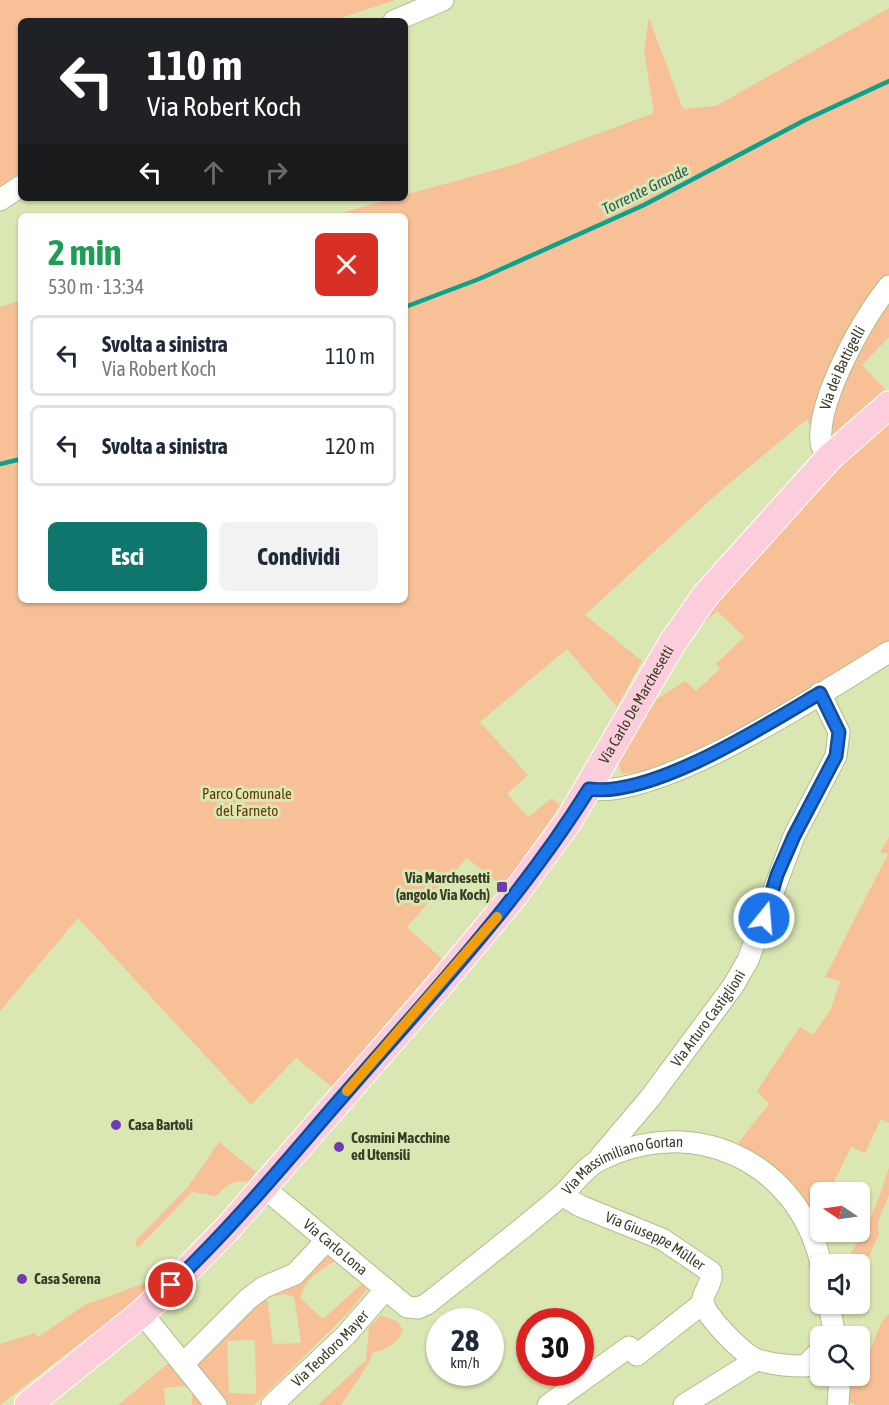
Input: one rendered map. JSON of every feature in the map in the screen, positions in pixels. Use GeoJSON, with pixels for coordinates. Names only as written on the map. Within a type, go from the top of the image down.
{"type":"FeatureCollection","features":[{"type":"Feature","properties":{"kind":"main road","name":"Via Carlo De Marchesetti"},"geometry":{"type":"LineString","coordinates":[[28,1405],[142,1313],[186,1271],[264,1187],[497,917],[532,873],[589,789],[671,645],[705,596],[829,458],[889,405]]}},
{"type":"Feature","properties":{"kind":"street"},"geometry":{"type":"LineString","coordinates":[[401,18],[443,0]]}},
{"type":"Feature","properties":{"kind":"street"},"geometry":{"type":"LineString","coordinates":[[0,200],[18,188]]}},
{"type":"Feature","properties":{"kind":"street","name":"Via dei Battigelli"},"geometry":{"type":"LineString","coordinates":[[829,458],[820,443],[823,421],[833,390],[851,343],[889,286]]}},
{"type":"Feature","properties":{"kind":"street"},"geometry":{"type":"LineString","coordinates":[[589,789],[602,791],[634,785],[691,764],[742,739],[889,652]]}},
{"type":"Feature","properties":{"kind":"street","name":"Via Arturo Castiglioni"},"geometry":{"type":"LineString","coordinates":[[596,1162],[650,1098],[733,986],[748,960],[794,836],[836,756],[839,732],[820,693]]}},
{"type":"Feature","properties":{"kind":"street","name":"Via Massimiliano Gortan"},"geometry":{"type":"LineString","coordinates":[[407,1307],[418,1308],[427,1304],[562,1195],[596,1162],[622,1150],[677,1142],[711,1146],[736,1154],[765,1171],[782,1186],[796,1205],[809,1226],[818,1254]]}},
{"type":"Feature","properties":{"kind":"street","name":"Via Carlo Lona"},"geometry":{"type":"LineString","coordinates":[[264,1187],[407,1307]]}},
{"type":"Feature","properties":{"kind":"street","name":"Via Giuseppe Müller"},"geometry":{"type":"LineString","coordinates":[[562,1195],[580,1206],[662,1239],[711,1272],[712,1280],[703,1294],[703,1303]]}},
{"type":"Feature","properties":{"kind":"street"},"geometry":{"type":"LineString","coordinates":[[183,1364],[234,1311],[264,1287],[295,1274],[327,1240]]}},
{"type":"Feature","properties":{"kind":"street","name":"Via Teodoro Mayer"},"geometry":{"type":"LineString","coordinates":[[272,1405],[345,1336],[386,1289]]}},
{"type":"Feature","properties":{"kind":"street"},"geometry":{"type":"LineString","coordinates":[[548,1405],[629,1347],[637,1355],[703,1303],[726,1335],[756,1360],[805,1366],[810,1361]]}},
{"type":"Feature","properties":{"kind":"street"},"geometry":{"type":"LineString","coordinates":[[142,1313],[216,1405]]}},
{"type":"Feature","properties":{"kind":"street"},"geometry":{"type":"LineString","coordinates":[[684,1405],[756,1360]]}},
{"type":"Feature","properties":{"kind":"street"},"geometry":{"type":"LineString","coordinates":[[838,1405],[839,1386]]}},
{"type":"Feature","properties":{"kind":"green space"},"geometry":{"type":"Polygon","coordinates":[[[0,0],[396,0],[340,18],[18,18],[18,174],[0,186],[0,0]]]}},
{"type":"Feature","properties":{"kind":"green space","name":"Parco Comunale del Farneto"},"geometry":{"type":"Polygon","coordinates":[[[889,8],[889,276],[877,289],[813,432],[807,419],[719,492],[585,615],[642,661],[617,707],[567,649],[480,722],[528,775],[507,794],[528,817],[552,798],[560,806],[503,887],[467,858],[407,927],[442,959],[332,1087],[296,1058],[251,1105],[78,918],[0,1011],[0,307],[18,301],[18,603],[408,603],[408,213],[341,213],[384,201],[408,201],[408,194],[513,165],[654,113],[644,50],[649,18],[683,109],[716,106],[889,8]]]}},
{"type":"Feature","properties":{"kind":"green space"},"geometry":{"type":"Polygon","coordinates":[[[889,296],[889,337],[862,365],[885,389],[833,434],[827,429],[854,348],[889,296]]]}},
{"type":"Feature","properties":{"kind":"green space"},"geometry":{"type":"Polygon","coordinates":[[[889,422],[889,641],[714,742],[644,770],[621,773],[617,760],[647,705],[685,681],[696,691],[720,669],[716,664],[744,637],[717,611],[693,633],[737,576],[809,495],[889,422]]]}},
{"type":"Feature","properties":{"kind":"green space"},"geometry":{"type":"Polygon","coordinates":[[[889,837],[889,1123],[881,1119],[865,1153],[851,1147],[834,1182],[810,1182],[810,1210],[796,1188],[778,1170],[738,1143],[769,1104],[757,1091],[800,1027],[813,1035],[831,1009],[840,981],[825,977],[888,854],[880,852],[889,837]]]}},
{"type":"Feature","properties":{"kind":"green space"},"geometry":{"type":"Polygon","coordinates":[[[219,1142],[256,1172],[248,1182],[234,1182],[216,1196],[192,1192],[139,1247],[135,1246],[137,1239],[187,1188],[219,1142]]]}},
{"type":"Feature","properties":{"kind":"green space"},"geometry":{"type":"Polygon","coordinates":[[[889,1167],[889,1195],[878,1222],[879,1234],[870,1254],[850,1254],[858,1242],[870,1242],[870,1218],[889,1167]]]}},
{"type":"Feature","properties":{"kind":"green space"},"geometry":{"type":"Polygon","coordinates":[[[327,1253],[336,1260],[310,1280],[300,1298],[323,1319],[363,1283],[369,1287],[347,1314],[254,1405],[223,1405],[220,1392],[193,1364],[262,1297],[298,1284],[327,1253]],[[284,1294],[267,1298],[273,1344],[301,1343],[294,1297],[284,1294]],[[255,1340],[227,1341],[229,1393],[256,1394],[255,1340]]]}},
{"type":"Feature","properties":{"kind":"green space"},"geometry":{"type":"Polygon","coordinates":[[[161,1277],[121,1312],[0,1405],[0,1344],[35,1333],[38,1337],[85,1305],[161,1277]]]}},
{"type":"Feature","properties":{"kind":"green space"},"geometry":{"type":"Polygon","coordinates":[[[889,1314],[889,1405],[856,1405],[848,1401],[849,1386],[870,1386],[870,1350],[882,1321],[889,1314]]]}},
{"type":"Feature","properties":{"kind":"green space"},"geometry":{"type":"Polygon","coordinates":[[[381,1315],[398,1322],[403,1330],[398,1339],[387,1348],[372,1353],[370,1361],[341,1405],[318,1405],[366,1360],[369,1327],[381,1315]]]}},
{"type":"Feature","properties":{"kind":"green space"},"geometry":{"type":"Polygon","coordinates":[[[171,1361],[209,1405],[192,1405],[192,1390],[183,1386],[164,1388],[165,1405],[118,1405],[171,1361]]]}},
{"type":"Feature","properties":{"kind":"waterway","name":"Torrente Grande"},"geometry":{"type":"LineString","coordinates":[[408,306],[479,279],[644,205],[805,120],[889,81]]}},
{"type":"Feature","properties":{"kind":"waterway","name":"Torrente Grande"},"geometry":{"type":"LineString","coordinates":[[0,464],[18,460]]}},
{"type":"Feature","properties":{"kind":"slow traffic"},"geometry":{"type":"LineString","coordinates":[[347,1091],[497,917]]}},
{"type":"Feature","properties":{"kind":"place","name":"Via Marchesetti (angolo Via Koch)"},"geometry":{"type":"Point","coordinates":[502,887]}},
{"type":"Feature","properties":{"kind":"place","name":"Casa Bartoli"},"geometry":{"type":"Point","coordinates":[116,1125]}},
{"type":"Feature","properties":{"kind":"place","name":"Cosmini Macchine ed Utensili"},"geometry":{"type":"Point","coordinates":[339,1147]}},
{"type":"Feature","properties":{"kind":"place","name":"Casa Serena"},"geometry":{"type":"Point","coordinates":[22,1279]}},
{"type":"Feature","properties":{"kind":"route"},"geometry":{"type":"LineString","coordinates":[[171,1285],[228,1228],[477,942],[532,873],[589,789],[602,791],[634,785],[691,764],[742,739],[820,693],[839,732],[836,756],[794,836],[777,875],[764,918]]}}]}
